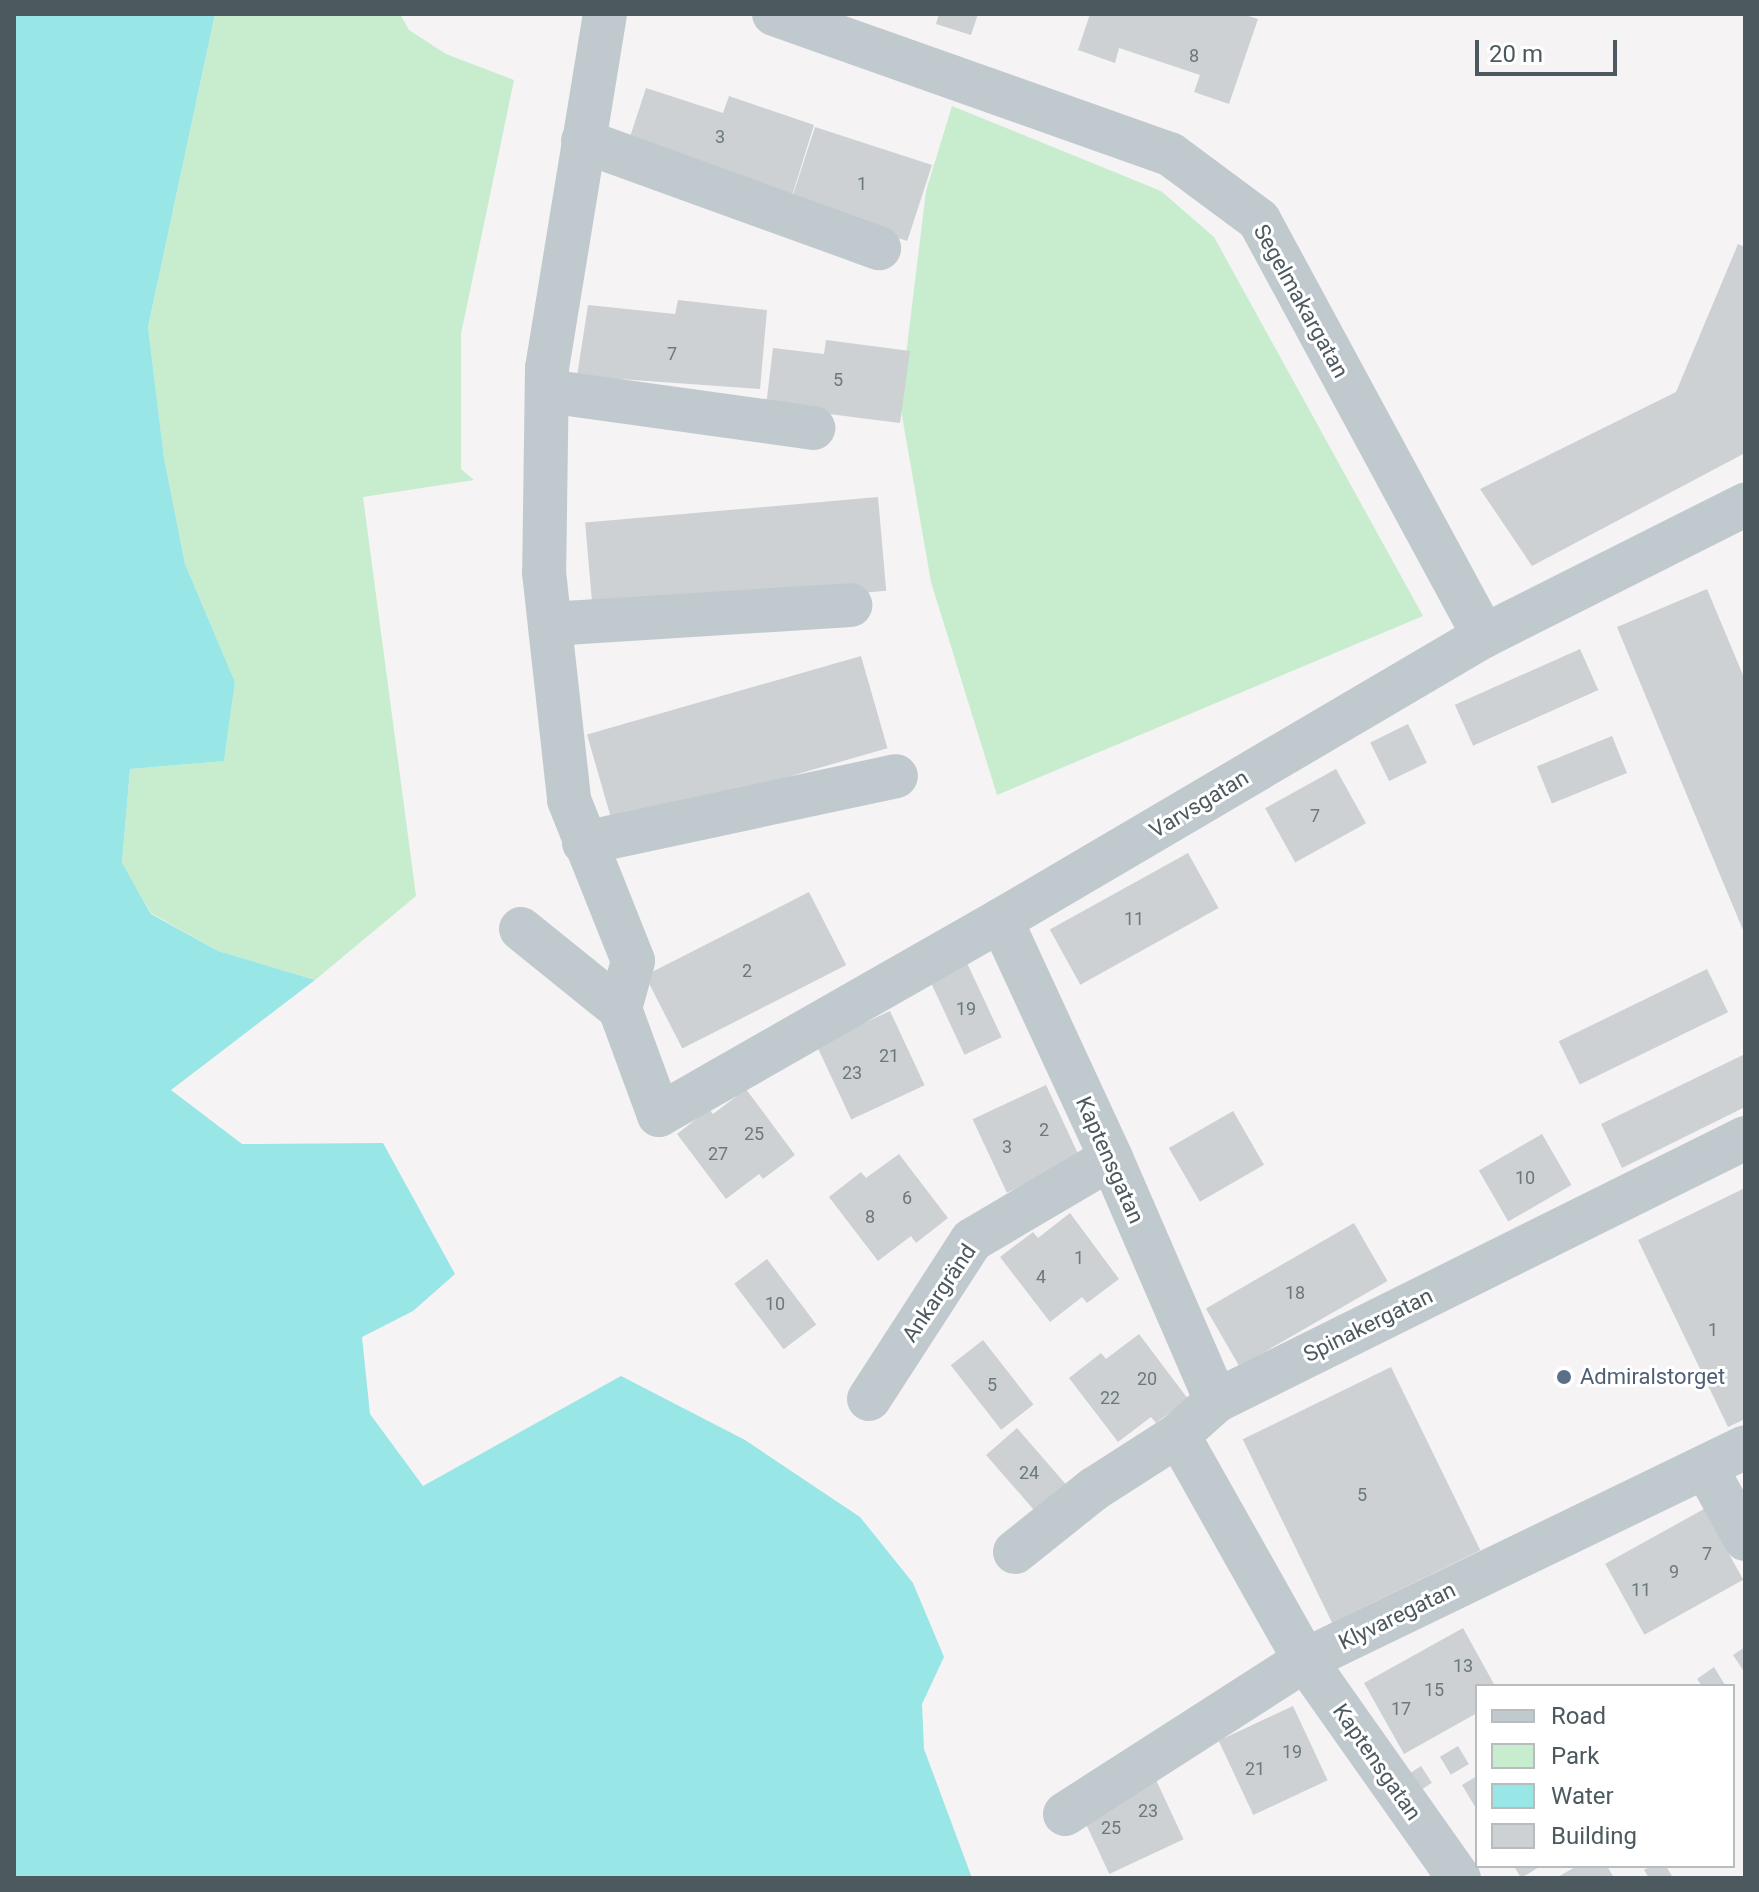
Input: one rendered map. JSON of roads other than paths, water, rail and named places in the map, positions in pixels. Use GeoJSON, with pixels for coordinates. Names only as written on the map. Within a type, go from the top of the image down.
{"type":"FeatureCollection","features":[{"type":"Feature","properties":{"kind":"street"},"geometry":{"type":"LineString","coordinates":[[521,929],[620,1009],[633,961],[569,800],[544,572],[547,368],[605,14]]}},
{"type":"Feature","properties":{"kind":"street","name":"Segelmakargatan"},"geometry":{"type":"LineString","coordinates":[[774,14],[1170,154],[1259,220],[1484,636]]}},
{"type":"Feature","properties":{"kind":"street"},"geometry":{"type":"LineString","coordinates":[[583,141],[879,248]]}},
{"type":"Feature","properties":{"kind":"street"},"geometry":{"type":"LineString","coordinates":[[547,391],[813,428]]}},
{"type":"Feature","properties":{"kind":"street","name":"Varvsgatan"},"geometry":{"type":"LineString","coordinates":[[620,1009],[659,1115],[1001,920],[1484,636],[1745,505]]}},
{"type":"Feature","properties":{"kind":"street"},"geometry":{"type":"LineString","coordinates":[[550,624],[850,605]]}},
{"type":"Feature","properties":{"kind":"street"},"geometry":{"type":"LineString","coordinates":[[584,843],[896,776]]}},
{"type":"Feature","properties":{"kind":"street","name":"Kaptensgatan"},"geometry":{"type":"LineString","coordinates":[[1001,920],[1111,1158],[1216,1401]]}},
{"type":"Feature","properties":{"kind":"street","name":"Spinakergatan"},"geometry":{"type":"LineString","coordinates":[[1015,1552],[1094,1489],[1178,1435],[1216,1401],[1745,1138]]}},
{"type":"Feature","properties":{"kind":"street","name":"Ankargränd"},"geometry":{"type":"LineString","coordinates":[[869,1399],[972,1240],[1111,1158]]}},
{"type":"Feature","properties":{"kind":"street","name":"Kaptensgatan"},"geometry":{"type":"LineString","coordinates":[[1178,1435],[1305,1660],[1459,1878]]}},
{"type":"Feature","properties":{"kind":"street","name":"Klyvaregatan"},"geometry":{"type":"LineString","coordinates":[[1065,1814],[1305,1660],[1745,1447]]}},
{"type":"Feature","properties":{"kind":"street"},"geometry":{"type":"LineString","coordinates":[[1706,1468],[1745,1539]]}},
{"type":"Feature","properties":{"kind":"water"},"geometry":{"type":"Polygon","coordinates":[[[14,14],[215,14],[148,327],[164,458],[185,564],[235,682],[224,761],[130,769],[122,863],[151,914],[218,951],[315,980],[171,1090],[242,1144],[383,1143],[455,1274],[413,1311],[362,1337],[370,1414],[423,1486],[621,1376],[745,1440],[860,1517],[913,1583],[944,1657],[922,1704],[924,1749],[972,1878],[14,1878],[14,14]]]}},
{"type":"Feature","properties":{"kind":"place","name":"Admiralstorget"},"geometry":{"type":"Point","coordinates":[1564,1377]}}]}
